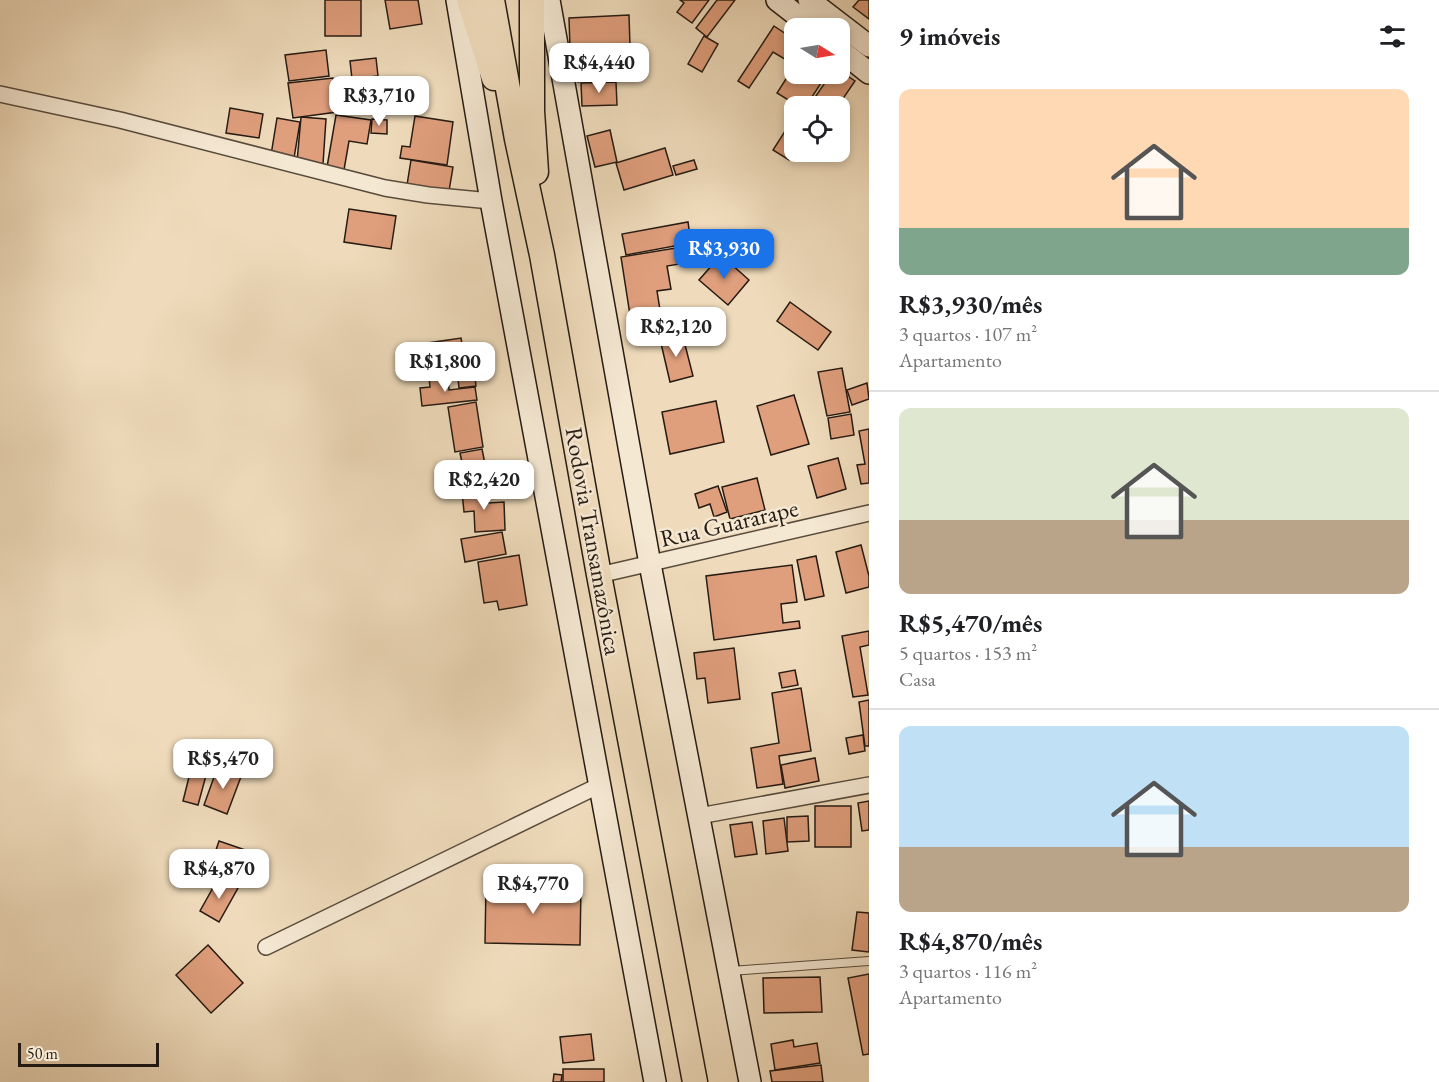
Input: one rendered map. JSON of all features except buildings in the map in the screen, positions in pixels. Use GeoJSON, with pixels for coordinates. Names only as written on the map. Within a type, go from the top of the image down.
{"type":"FeatureCollection","features":[{"type":"Feature","properties":{"kind":"main road"},"geometry":{"type":"LineString","coordinates":[[457,0],[491,201],[655,1082]]}},
{"type":"Feature","properties":{"kind":"main road"},"geometry":{"type":"LineString","coordinates":[[469,0],[496,85],[517,139]]}},
{"type":"Feature","properties":{"kind":"main road","name":"Rodovia Transamazônica"},"geometry":{"type":"LineString","coordinates":[[492,0],[517,139],[542,255],[599,575],[695,1082]]}},
{"type":"Feature","properties":{"kind":"main road"},"geometry":{"type":"LineString","coordinates":[[532,0],[532,111],[542,255]]}},
{"type":"Feature","properties":{"kind":"main road"},"geometry":{"type":"LineString","coordinates":[[549,0],[650,564],[750,1082]]}},
{"type":"Feature","properties":{"kind":"main road"},"geometry":{"type":"LineString","coordinates":[[777,0],[800,18]]}},
{"type":"Feature","properties":{"kind":"main road"},"geometry":{"type":"LineString","coordinates":[[809,0],[869,46]]}},
{"type":"Feature","properties":{"kind":"main road"},"geometry":{"type":"LineString","coordinates":[[850,58],[869,73]]}},
{"type":"Feature","properties":{"kind":"street"},"geometry":{"type":"LineString","coordinates":[[0,94],[120,120],[385,188],[491,201]]}},
{"type":"Feature","properties":{"kind":"street","name":"Rua Guararape"},"geometry":{"type":"LineString","coordinates":[[599,575],[869,513]]}},
{"type":"Feature","properties":{"kind":"street"},"geometry":{"type":"LineString","coordinates":[[266,947],[600,784]]}},
{"type":"Feature","properties":{"kind":"street"},"geometry":{"type":"LineString","coordinates":[[699,816],[869,784]]}},
{"type":"Feature","properties":{"kind":"lane"},"geometry":{"type":"LineString","coordinates":[[729,971],[869,962]]}}]}
